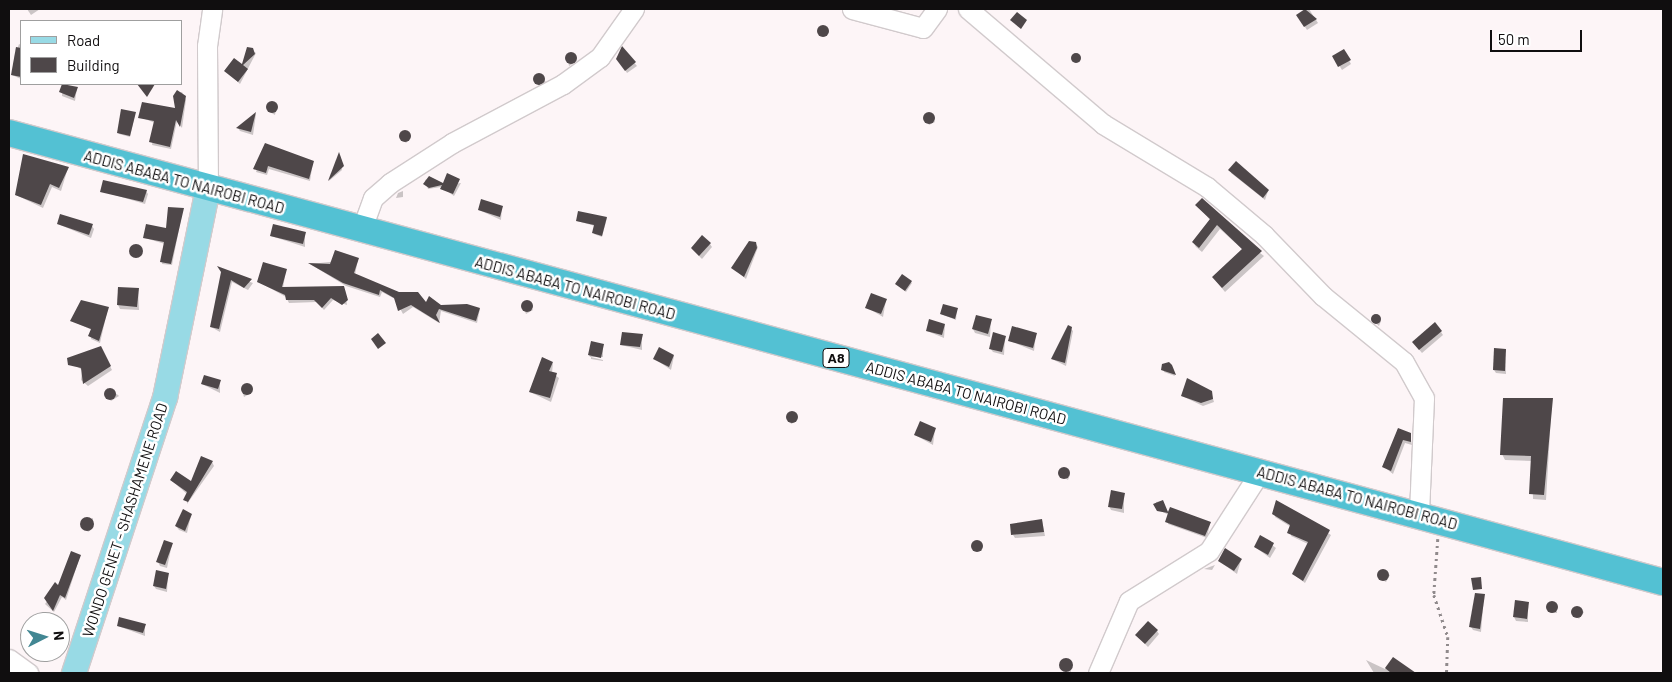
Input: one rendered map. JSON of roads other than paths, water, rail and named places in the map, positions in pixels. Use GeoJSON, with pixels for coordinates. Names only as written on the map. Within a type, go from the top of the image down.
{"type":"FeatureCollection","features":[{"type":"Feature","properties":{"kind":"highway","name":"ADDIS ABABA TO NAIROBI ROAD"},"geometry":{"type":"LineString","coordinates":[[9,134],[208,190],[1663,582]]}},
{"type":"Feature","properties":{"kind":"main road","name":"WONDO GENET - SHASHAMENE ROAD"},"geometry":{"type":"LineString","coordinates":[[74,673],[160,417],[208,190]]}},
{"type":"Feature","properties":{"kind":"street"},"geometry":{"type":"LineString","coordinates":[[208,190],[207,46],[212,9]]}},
{"type":"Feature","properties":{"kind":"street"},"geometry":{"type":"LineString","coordinates":[[361,231],[373,198],[390,183],[459,139],[563,84],[600,56],[634,9]]}},
{"type":"Feature","properties":{"kind":"street"},"geometry":{"type":"LineString","coordinates":[[852,9],[923,28],[937,9]]}},
{"type":"Feature","properties":{"kind":"street"},"geometry":{"type":"LineString","coordinates":[[968,9],[1103,124],[1207,188],[1264,235],[1323,296],[1404,362],[1424,398],[1430,518]]}},
{"type":"Feature","properties":{"kind":"street"},"geometry":{"type":"LineString","coordinates":[[1098,673],[1129,601],[1209,551],[1260,472]]}},
{"type":"Feature","properties":{"kind":"street"},"geometry":{"type":"LineString","coordinates":[[9,659],[28,673]]}}]}
